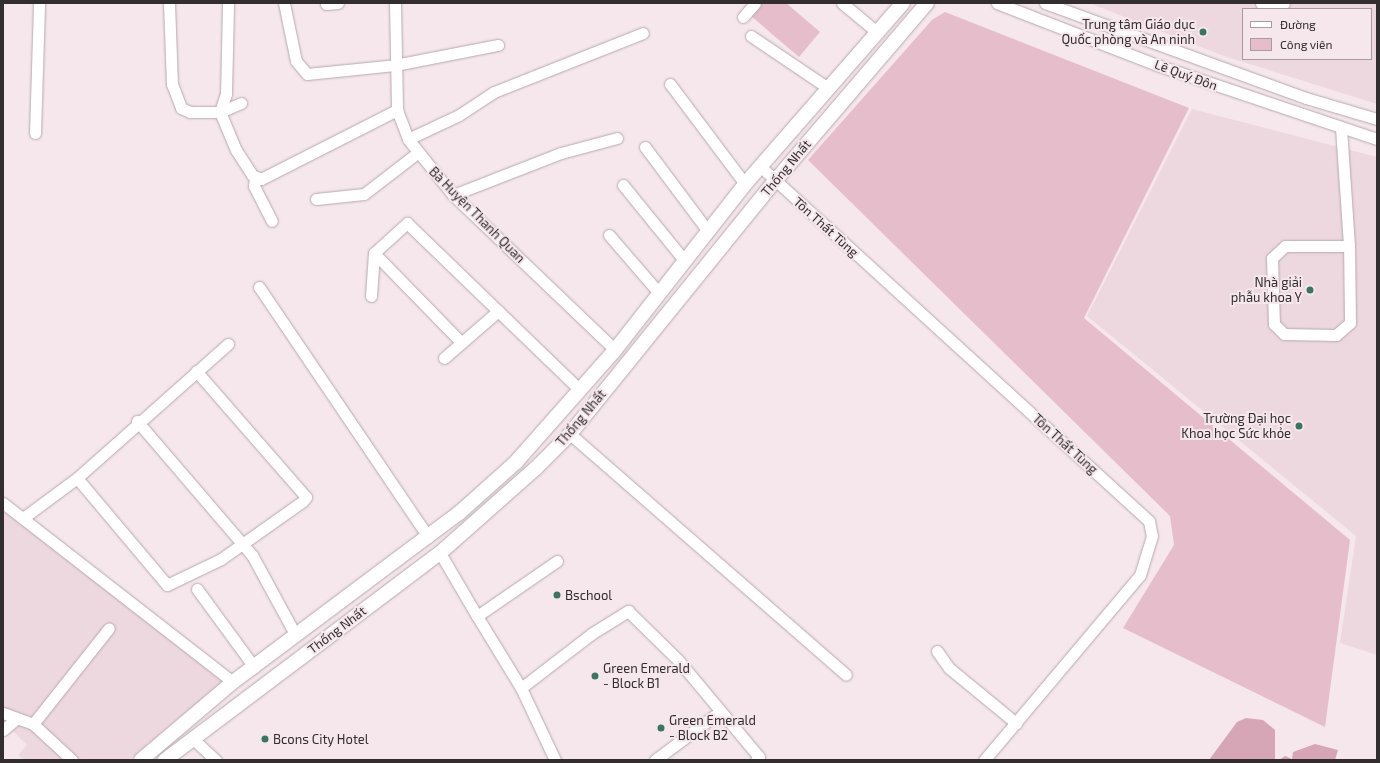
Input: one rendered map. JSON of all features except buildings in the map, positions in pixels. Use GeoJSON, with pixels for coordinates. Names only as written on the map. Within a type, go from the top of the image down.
{"type":"FeatureCollection","features":[{"type":"Feature","properties":{"kind":"main road","name":"Thống Nhất"},"geometry":{"type":"LineString","coordinates":[[141,760],[233,682],[295,634],[428,537],[516,462],[615,350],[707,230],[745,184],[903,3]]}},
{"type":"Feature","properties":{"kind":"main road","name":"Thống Nhất"},"geometry":{"type":"LineString","coordinates":[[164,760],[471,529],[570,434],[775,181],[927,3]]}},
{"type":"Feature","properties":{"kind":"main road"},"geometry":{"type":"LineString","coordinates":[[254,667],[266,682]]}},
{"type":"Feature","properties":{"kind":"street"},"geometry":{"type":"LineString","coordinates":[[36,133],[39,3]]}},
{"type":"Feature","properties":{"kind":"street"},"geometry":{"type":"LineString","coordinates":[[169,3],[175,98],[190,112],[220,112],[241,103]]}},
{"type":"Feature","properties":{"kind":"street"},"geometry":{"type":"LineString","coordinates":[[228,3],[226,94],[220,112],[236,150],[254,178],[254,184],[272,221]]}},
{"type":"Feature","properties":{"kind":"street"},"geometry":{"type":"LineString","coordinates":[[284,3],[296,61],[307,74],[396,66],[498,45]]}},
{"type":"Feature","properties":{"kind":"street"},"geometry":{"type":"LineString","coordinates":[[326,4],[338,3]]}},
{"type":"Feature","properties":{"kind":"street","name":"Bà Huyện Thanh Quan"},"geometry":{"type":"LineString","coordinates":[[395,3],[397,110],[408,139],[417,153],[453,195],[615,350]]}},
{"type":"Feature","properties":{"kind":"street"},"geometry":{"type":"LineString","coordinates":[[742,17],[755,3]]}},
{"type":"Feature","properties":{"kind":"street","name":"Lê Quý Đôn"},"geometry":{"type":"LineString","coordinates":[[997,3],[1157,65],[1302,116],[1377,139]]}},
{"type":"Feature","properties":{"kind":"street","name":"Lê Quý Đôn"},"geometry":{"type":"LineString","coordinates":[[1045,3],[1306,98],[1377,119]]}},
{"type":"Feature","properties":{"kind":"street"},"geometry":{"type":"LineString","coordinates":[[1261,3],[1284,3]]}},
{"type":"Feature","properties":{"kind":"street"},"geometry":{"type":"LineString","coordinates":[[846,4],[878,33]]}},
{"type":"Feature","properties":{"kind":"street"},"geometry":{"type":"LineString","coordinates":[[408,139],[459,115],[494,92],[643,33]]}},
{"type":"Feature","properties":{"kind":"street"},"geometry":{"type":"LineString","coordinates":[[751,36],[828,88]]}},
{"type":"Feature","properties":{"kind":"street"},"geometry":{"type":"LineString","coordinates":[[1157,65],[1163,47]]}},
{"type":"Feature","properties":{"kind":"street"},"geometry":{"type":"LineString","coordinates":[[670,84],[745,184]]}},
{"type":"Feature","properties":{"kind":"street"},"geometry":{"type":"LineString","coordinates":[[1302,116],[1306,98]]}},
{"type":"Feature","properties":{"kind":"street"},"geometry":{"type":"LineString","coordinates":[[254,178],[270,176],[397,110]]}},
{"type":"Feature","properties":{"kind":"street"},"geometry":{"type":"LineString","coordinates":[[1340,128],[1349,246],[1350,323],[1336,335],[1284,334],[1274,324],[1272,258],[1285,246],[1349,246]]}},
{"type":"Feature","properties":{"kind":"street"},"geometry":{"type":"LineString","coordinates":[[453,195],[561,154],[617,138]]}},
{"type":"Feature","properties":{"kind":"street"},"geometry":{"type":"LineString","coordinates":[[645,147],[707,230]]}},
{"type":"Feature","properties":{"kind":"street"},"geometry":{"type":"LineString","coordinates":[[316,199],[364,194],[417,153]]}},
{"type":"Feature","properties":{"kind":"street","name":"Tôn Thất Tùng"},"geometry":{"type":"LineString","coordinates":[[761,167],[1149,521],[1152,536],[1140,575],[984,760]]}},
{"type":"Feature","properties":{"kind":"street"},"geometry":{"type":"LineString","coordinates":[[623,185],[684,260]]}},
{"type":"Feature","properties":{"kind":"street"},"geometry":{"type":"LineString","coordinates":[[371,296],[374,253],[407,223],[580,390]]}},
{"type":"Feature","properties":{"kind":"street"},"geometry":{"type":"LineString","coordinates":[[609,235],[659,293]]}},
{"type":"Feature","properties":{"kind":"street"},"geometry":{"type":"LineString","coordinates":[[374,253],[461,342]]}},
{"type":"Feature","properties":{"kind":"street"},"geometry":{"type":"LineString","coordinates":[[259,287],[428,537]]}},
{"type":"Feature","properties":{"kind":"street"},"geometry":{"type":"LineString","coordinates":[[444,358],[498,311]]}},
{"type":"Feature","properties":{"kind":"street"},"geometry":{"type":"LineString","coordinates":[[23,518],[77,478],[136,421],[228,344]]}},
{"type":"Feature","properties":{"kind":"street"},"geometry":{"type":"LineString","coordinates":[[77,478],[164,584],[220,559],[241,546],[306,497],[196,371]]}},
{"type":"Feature","properties":{"kind":"street"},"geometry":{"type":"LineString","coordinates":[[136,421],[241,546],[252,555],[295,634]]}},
{"type":"Feature","properties":{"kind":"street"},"geometry":{"type":"LineString","coordinates":[[570,434],[846,675]]}},
{"type":"Feature","properties":{"kind":"street"},"geometry":{"type":"LineString","coordinates":[[3,503],[233,682]]}},
{"type":"Feature","properties":{"kind":"street"},"geometry":{"type":"LineString","coordinates":[[440,553],[521,688],[555,760]]}},
{"type":"Feature","properties":{"kind":"street"},"geometry":{"type":"LineString","coordinates":[[477,616],[557,561]]}},
{"type":"Feature","properties":{"kind":"street"},"geometry":{"type":"LineString","coordinates":[[197,589],[254,667]]}},
{"type":"Feature","properties":{"kind":"street"},"geometry":{"type":"LineString","coordinates":[[521,688],[591,634],[628,611],[664,643],[759,759]]}},
{"type":"Feature","properties":{"kind":"street"},"geometry":{"type":"LineString","coordinates":[[33,724],[109,628]]}},
{"type":"Feature","properties":{"kind":"street"},"geometry":{"type":"LineString","coordinates":[[937,651],[949,668],[1016,723]]}},
{"type":"Feature","properties":{"kind":"street"},"geometry":{"type":"LineString","coordinates":[[3,713],[33,724],[72,760]]}},
{"type":"Feature","properties":{"kind":"street"},"geometry":{"type":"LineString","coordinates":[[655,760],[714,716]]}},
{"type":"Feature","properties":{"kind":"street"},"geometry":{"type":"LineString","coordinates":[[3,730],[16,718]]}},
{"type":"Feature","properties":{"kind":"street"},"geometry":{"type":"LineString","coordinates":[[192,738],[216,760]]}},
{"type":"Feature","properties":{"kind":"shaded area","name":"Trung tâm Giáo dục Quốc phòng và An ninh"},"geometry":{"type":"Polygon","coordinates":[[[1089,3],[1377,3],[1377,104],[1221,55],[1089,3]]]}},
{"type":"Feature","properties":{"kind":"shaded area","name":"Trường Đại học Khoa học Sức khỏe"},"geometry":{"type":"Polygon","coordinates":[[[1192,109],[1377,157],[1377,655],[1340,643],[1356,536],[1087,316],[1192,109]]]}},
{"type":"Feature","properties":{"kind":"shaded area"},"geometry":{"type":"Polygon","coordinates":[[[3,511],[137,608],[224,680],[129,760],[24,760],[18,755],[27,745],[3,721],[3,511]]]}},
{"type":"Feature","properties":{"kind":"shaded area"},"geometry":{"type":"Polygon","coordinates":[[[1246,718],[1263,720],[1275,730],[1275,760],[1209,760],[1237,722],[1246,718]]]}},
{"type":"Feature","properties":{"kind":"shaded area"},"geometry":{"type":"Polygon","coordinates":[[[1315,744],[1338,750],[1335,760],[1279,760],[1285,756],[1292,759],[1293,752],[1315,744]]]}},
{"type":"Feature","properties":{"kind":"green space"},"geometry":{"type":"Polygon","coordinates":[[[762,3],[786,3],[820,32],[799,57],[751,16],[762,3]]]}},
{"type":"Feature","properties":{"kind":"green space"},"geometry":{"type":"Polygon","coordinates":[[[945,12],[1189,108],[1084,318],[1350,540],[1325,727],[1123,628],[1174,545],[1170,516],[808,160],[932,20],[945,12]]]}},
{"type":"Feature","properties":{"kind":"place","name":"Trung tâm Giáo dục Quốc phòng và An ninh"},"geometry":{"type":"Point","coordinates":[1203,32]}},
{"type":"Feature","properties":{"kind":"place","name":"Nhà giải phẫu khoa Y"},"geometry":{"type":"Point","coordinates":[1310,290]}},
{"type":"Feature","properties":{"kind":"place","name":"Trường Đại học Khoa học Sức khỏe"},"geometry":{"type":"Point","coordinates":[1299,426]}},
{"type":"Feature","properties":{"kind":"place","name":"Bschool"},"geometry":{"type":"Point","coordinates":[557,595]}},
{"type":"Feature","properties":{"kind":"place","name":"Green Emerald - Block B1"},"geometry":{"type":"Point","coordinates":[595,676]}},
{"type":"Feature","properties":{"kind":"place","name":"Green Emerald - Block B2"},"geometry":{"type":"Point","coordinates":[661,728]}},
{"type":"Feature","properties":{"kind":"place","name":"Bcons City Hotel"},"geometry":{"type":"Point","coordinates":[265,739]}}]}
